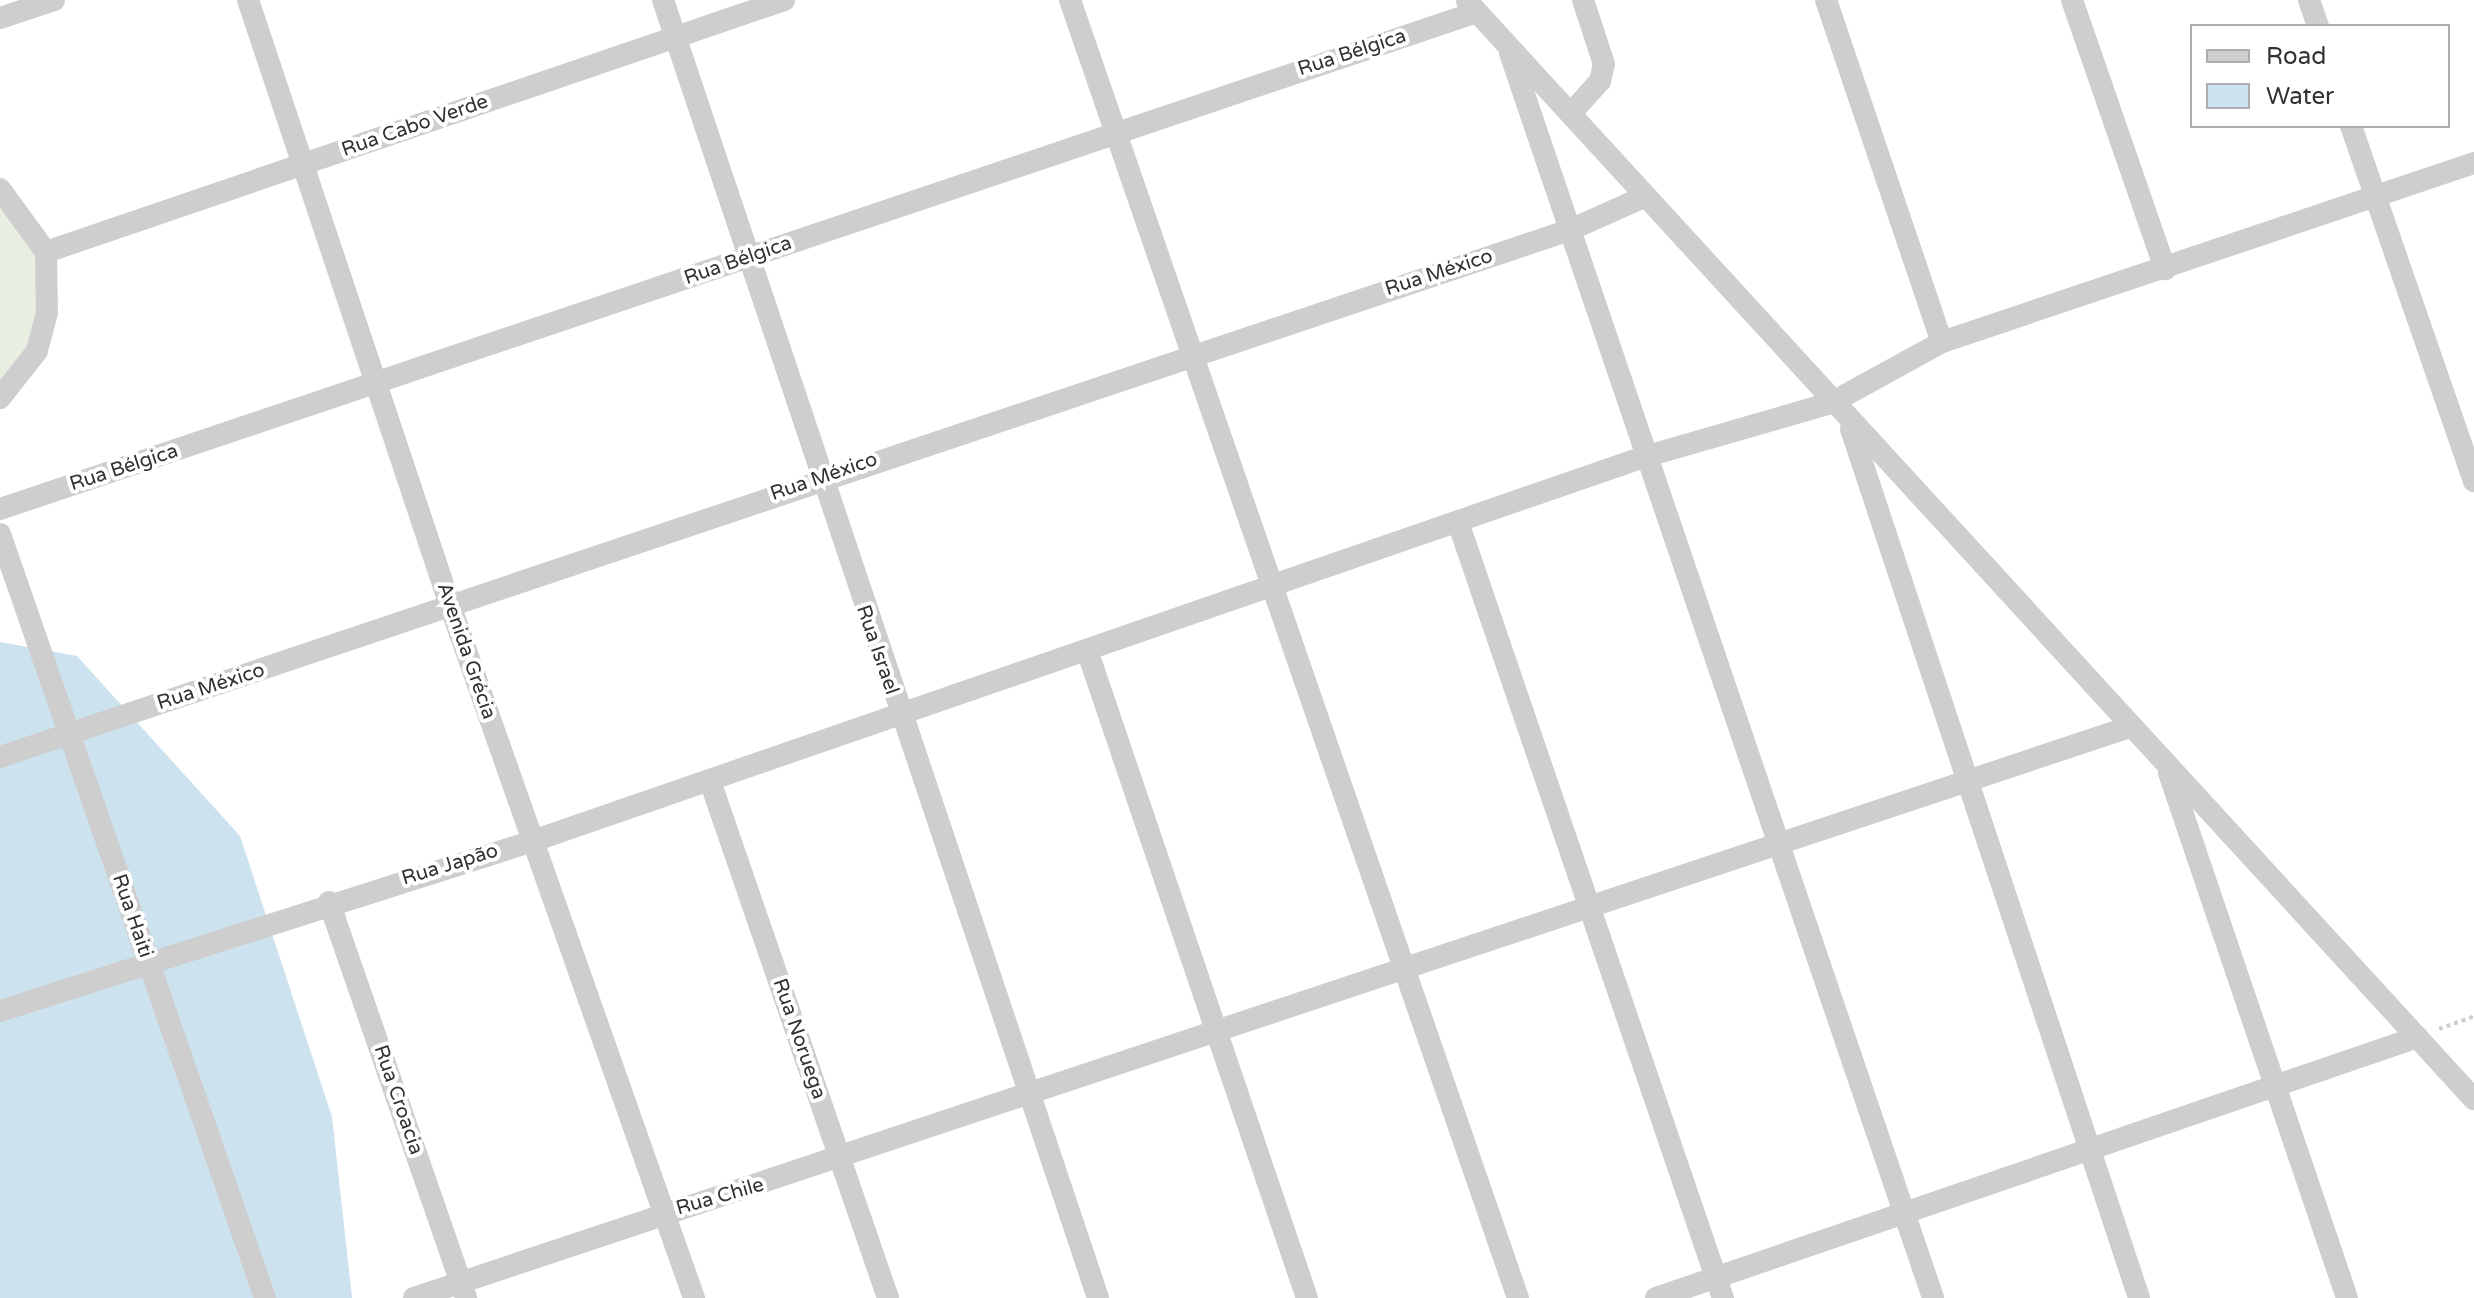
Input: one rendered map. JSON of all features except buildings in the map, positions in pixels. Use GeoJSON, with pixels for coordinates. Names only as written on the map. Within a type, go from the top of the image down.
{"type":"FeatureCollection","features":[{"type":"Feature","properties":{"kind":"street"},"geometry":{"type":"LineString","coordinates":[[0,18],[54,0]]}},
{"type":"Feature","properties":{"kind":"street","name":"Avenida Grécia"},"geometry":{"type":"LineString","coordinates":[[248,0],[379,384],[451,608],[694,1298]]}},
{"type":"Feature","properties":{"kind":"street","name":"Rua Israel"},"geometry":{"type":"LineString","coordinates":[[663,0],[744,259],[1098,1298]]}},
{"type":"Feature","properties":{"kind":"street","name":"Rua Cabo Verde"},"geometry":{"type":"LineString","coordinates":[[46,252],[784,0]]}},
{"type":"Feature","properties":{"kind":"street"},"geometry":{"type":"LineString","coordinates":[[1070,0],[1197,352],[1518,1298]]}},
{"type":"Feature","properties":{"kind":"street"},"geometry":{"type":"LineString","coordinates":[[1573,111],[1600,81],[1604,64],[1583,0]]}},
{"type":"Feature","properties":{"kind":"street"},"geometry":{"type":"LineString","coordinates":[[1826,0],[1942,342]]}},
{"type":"Feature","properties":{"kind":"street"},"geometry":{"type":"LineString","coordinates":[[2072,0],[2165,269]]}},
{"type":"Feature","properties":{"kind":"street"},"geometry":{"type":"LineString","coordinates":[[2309,0],[2317,24]]}},
{"type":"Feature","properties":{"kind":"street"},"geometry":{"type":"LineString","coordinates":[[1471,6],[1573,111],[1831,403],[2474,1099]]}},
{"type":"Feature","properties":{"kind":"street","name":"Rua Bélgica"},"geometry":{"type":"LineString","coordinates":[[0,509],[379,384],[1471,6]]}},
{"type":"Feature","properties":{"kind":"street"},"geometry":{"type":"LineString","coordinates":[[1508,46],[1644,457],[1933,1298]]}},
{"type":"Feature","properties":{"kind":"street"},"geometry":{"type":"LineString","coordinates":[[2352,128],[2474,481]]}},
{"type":"Feature","properties":{"kind":"street","name":"Rua Japão"},"geometry":{"type":"LineString","coordinates":[[0,1011],[329,902],[533,841],[710,781],[898,712],[1276,586],[1644,457],[1831,403],[1942,342],[2474,163]]}},
{"type":"Feature","properties":{"kind":"street"},"geometry":{"type":"LineString","coordinates":[[0,189],[46,252],[47,313],[37,351],[0,398]]}},
{"type":"Feature","properties":{"kind":"street","name":"Rua México"},"geometry":{"type":"LineString","coordinates":[[0,757],[451,608],[818,478],[1570,230],[1646,196]]}},
{"type":"Feature","properties":{"kind":"street"},"geometry":{"type":"LineString","coordinates":[[1849,422],[1965,784],[2139,1298]]}},
{"type":"Feature","properties":{"kind":"street"},"geometry":{"type":"LineString","coordinates":[[1458,522],[1719,1288]]}},
{"type":"Feature","properties":{"kind":"street","name":"Rua Haiti"},"geometry":{"type":"LineString","coordinates":[[0,534],[265,1298]]}},
{"type":"Feature","properties":{"kind":"street"},"geometry":{"type":"LineString","coordinates":[[1087,650],[1307,1298]]}},
{"type":"Feature","properties":{"kind":"street","name":"Rua Chile"},"geometry":{"type":"LineString","coordinates":[[414,1298],[463,1290],[666,1213],[841,1161],[1776,843],[1965,784],[2129,727]]}},
{"type":"Feature","properties":{"kind":"street"},"geometry":{"type":"LineString","coordinates":[[2166,764],[2347,1298]]}},
{"type":"Feature","properties":{"kind":"street","name":"Rua Noruega"},"geometry":{"type":"LineString","coordinates":[[710,781],[888,1298]]}},
{"type":"Feature","properties":{"kind":"street","name":"Rua Croacia"},"geometry":{"type":"LineString","coordinates":[[329,902],[463,1290]]}},
{"type":"Feature","properties":{"kind":"street"},"geometry":{"type":"LineString","coordinates":[[1656,1298],[1719,1288],[2087,1151],[2275,1089],[2418,1037]]}},
{"type":"Feature","properties":{"kind":"path"},"geometry":{"type":"LineString","coordinates":[[2418,1037],[2474,1016]]}},
{"type":"Feature","properties":{"kind":"shaded area"},"geometry":{"type":"Polygon","coordinates":[[[0,201],[35,253],[41,300],[31,343],[0,385],[0,201]]]}},
{"type":"Feature","properties":{"kind":"water"},"geometry":{"type":"Polygon","coordinates":[[[0,642],[77,656],[240,836],[332,1117],[352,1298],[0,1298],[0,642]]]}}]}
